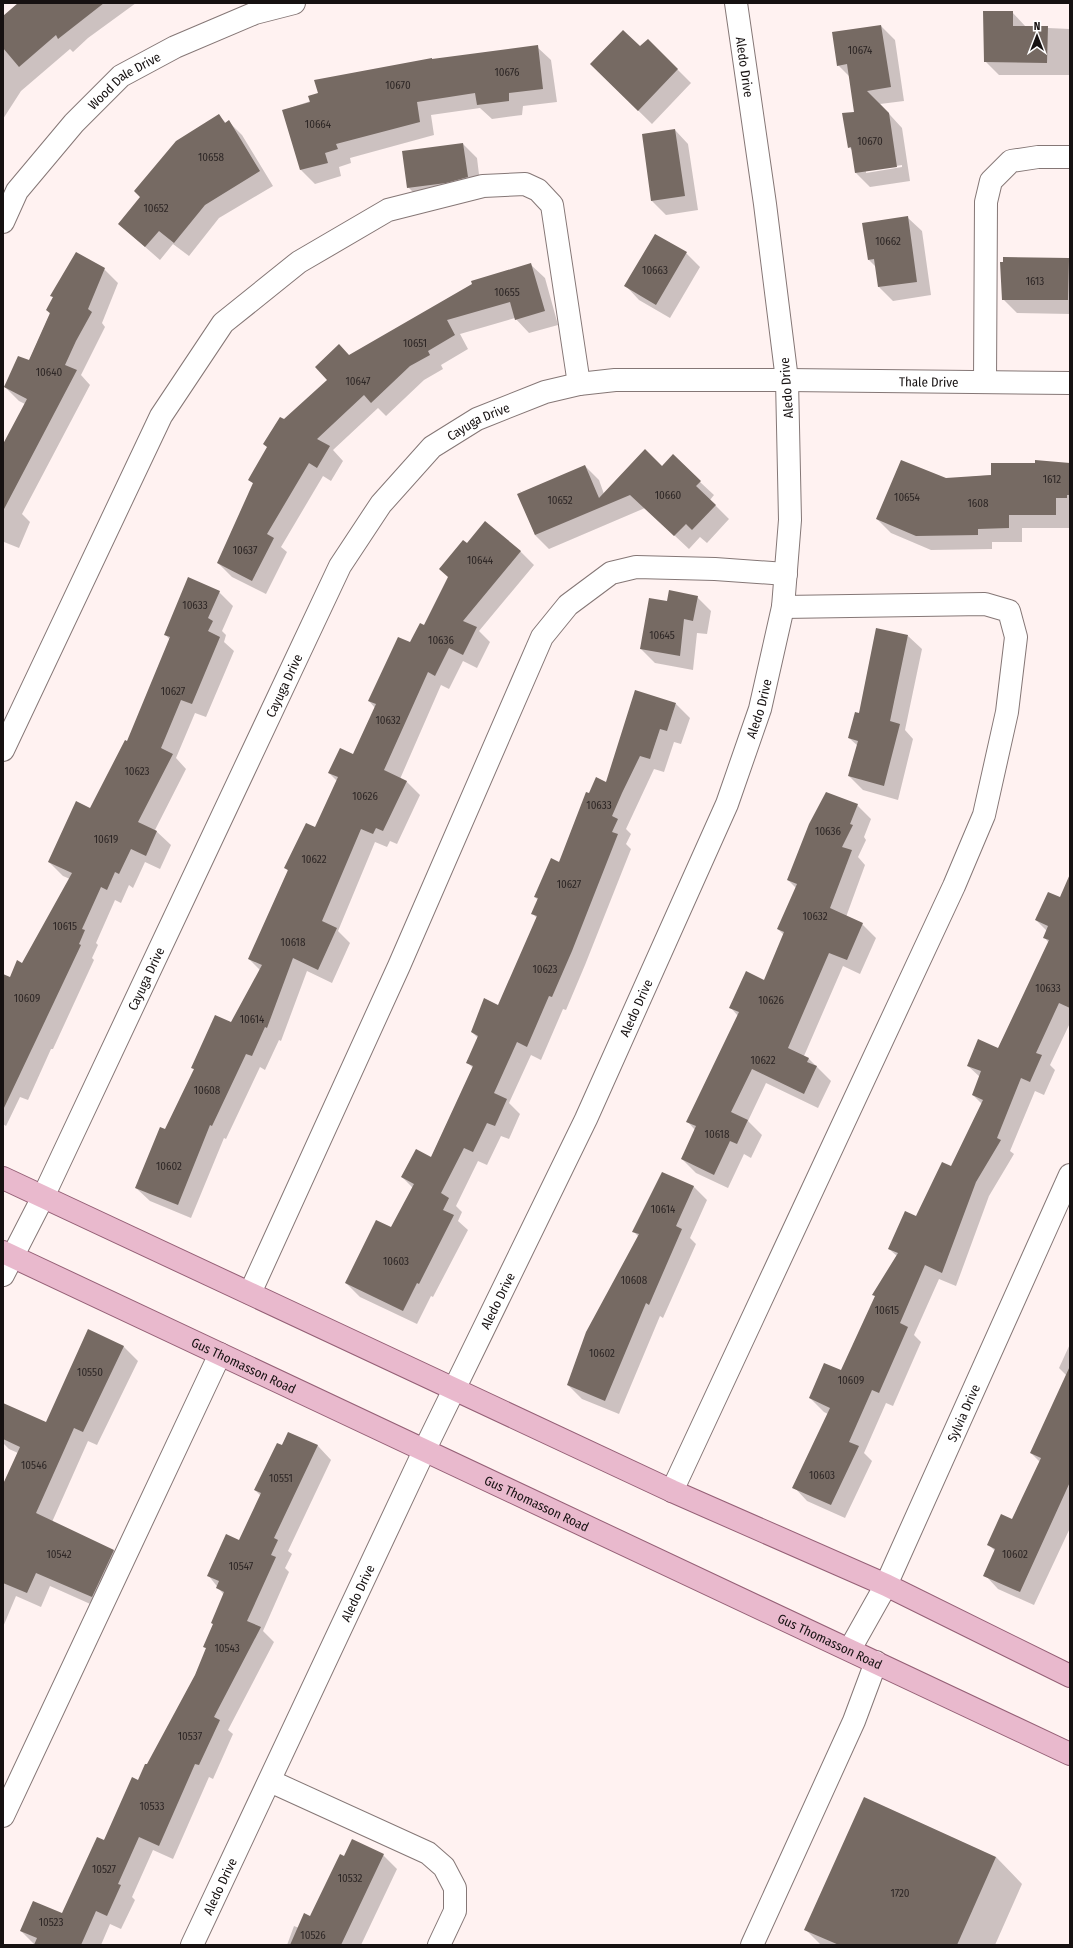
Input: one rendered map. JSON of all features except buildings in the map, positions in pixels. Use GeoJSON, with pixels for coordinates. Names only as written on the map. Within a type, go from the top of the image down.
{"type":"FeatureCollection","features":[{"type":"Feature","properties":{"kind":"main road"},"geometry":{"type":"LineString","coordinates":[[3,1178],[672,1491],[886,1584],[1070,1676]]}},
{"type":"Feature","properties":{"kind":"main road","name":"Gus Thomasson Road"},"geometry":{"type":"LineString","coordinates":[[6,1261],[220,1354],[850,1649],[1070,1754]]}},
{"type":"Feature","properties":{"kind":"street","name":"Wood Dale Drive"},"geometry":{"type":"LineString","coordinates":[[3,222],[17,192],[74,123],[121,76],[175,46],[256,13],[294,3]]}},
{"type":"Feature","properties":{"kind":"street","name":"Aledo Drive"},"geometry":{"type":"LineString","coordinates":[[192,1945],[425,1450],[589,1112],[727,804],[760,709],[783,607],[786,574],[790,520],[787,380],[765,204],[736,3]]}},
{"type":"Feature","properties":{"kind":"street"},"geometry":{"type":"LineString","coordinates":[[985,382],[986,202],[991,180],[1011,161],[1038,156],[1070,157]]}},
{"type":"Feature","properties":{"kind":"street"},"geometry":{"type":"LineString","coordinates":[[3,750],[161,416],[223,323],[299,262],[388,210],[483,186],[525,184],[538,190],[552,205],[579,384]]}},
{"type":"Feature","properties":{"kind":"street","name":"Cayuga Drive"},"geometry":{"type":"LineString","coordinates":[[6,1261],[43,1197],[340,566],[381,504],[432,447],[477,419],[546,392],[579,384],[615,380],[787,380]]}},
{"type":"Feature","properties":{"kind":"street","name":"Thale Drive"},"geometry":{"type":"LineString","coordinates":[[787,380],[1070,383]]}},
{"type":"Feature","properties":{"kind":"street"},"geometry":{"type":"LineString","coordinates":[[250,1293],[399,966],[542,637],[568,605],[611,573],[636,567],[715,569],[786,574]]}},
{"type":"Feature","properties":{"kind":"street"},"geometry":{"type":"LineString","coordinates":[[672,1491],[951,893],[984,815],[1007,712],[1016,645],[1016,637],[1009,611],[985,604],[783,607]]}},
{"type":"Feature","properties":{"kind":"street","name":"Sylvia Drive"},"geometry":{"type":"LineString","coordinates":[[850,1649],[886,1584],[1070,1175]]}},
{"type":"Feature","properties":{"kind":"street"},"geometry":{"type":"LineString","coordinates":[[3,1816],[220,1354]]}},
{"type":"Feature","properties":{"kind":"street"},"geometry":{"type":"LineString","coordinates":[[752,1945],[854,1721],[876,1662]]}},
{"type":"Feature","properties":{"kind":"street"},"geometry":{"type":"LineString","coordinates":[[270,1780],[428,1853],[444,1867],[455,1888],[455,1911],[439,1945]]}}]}
